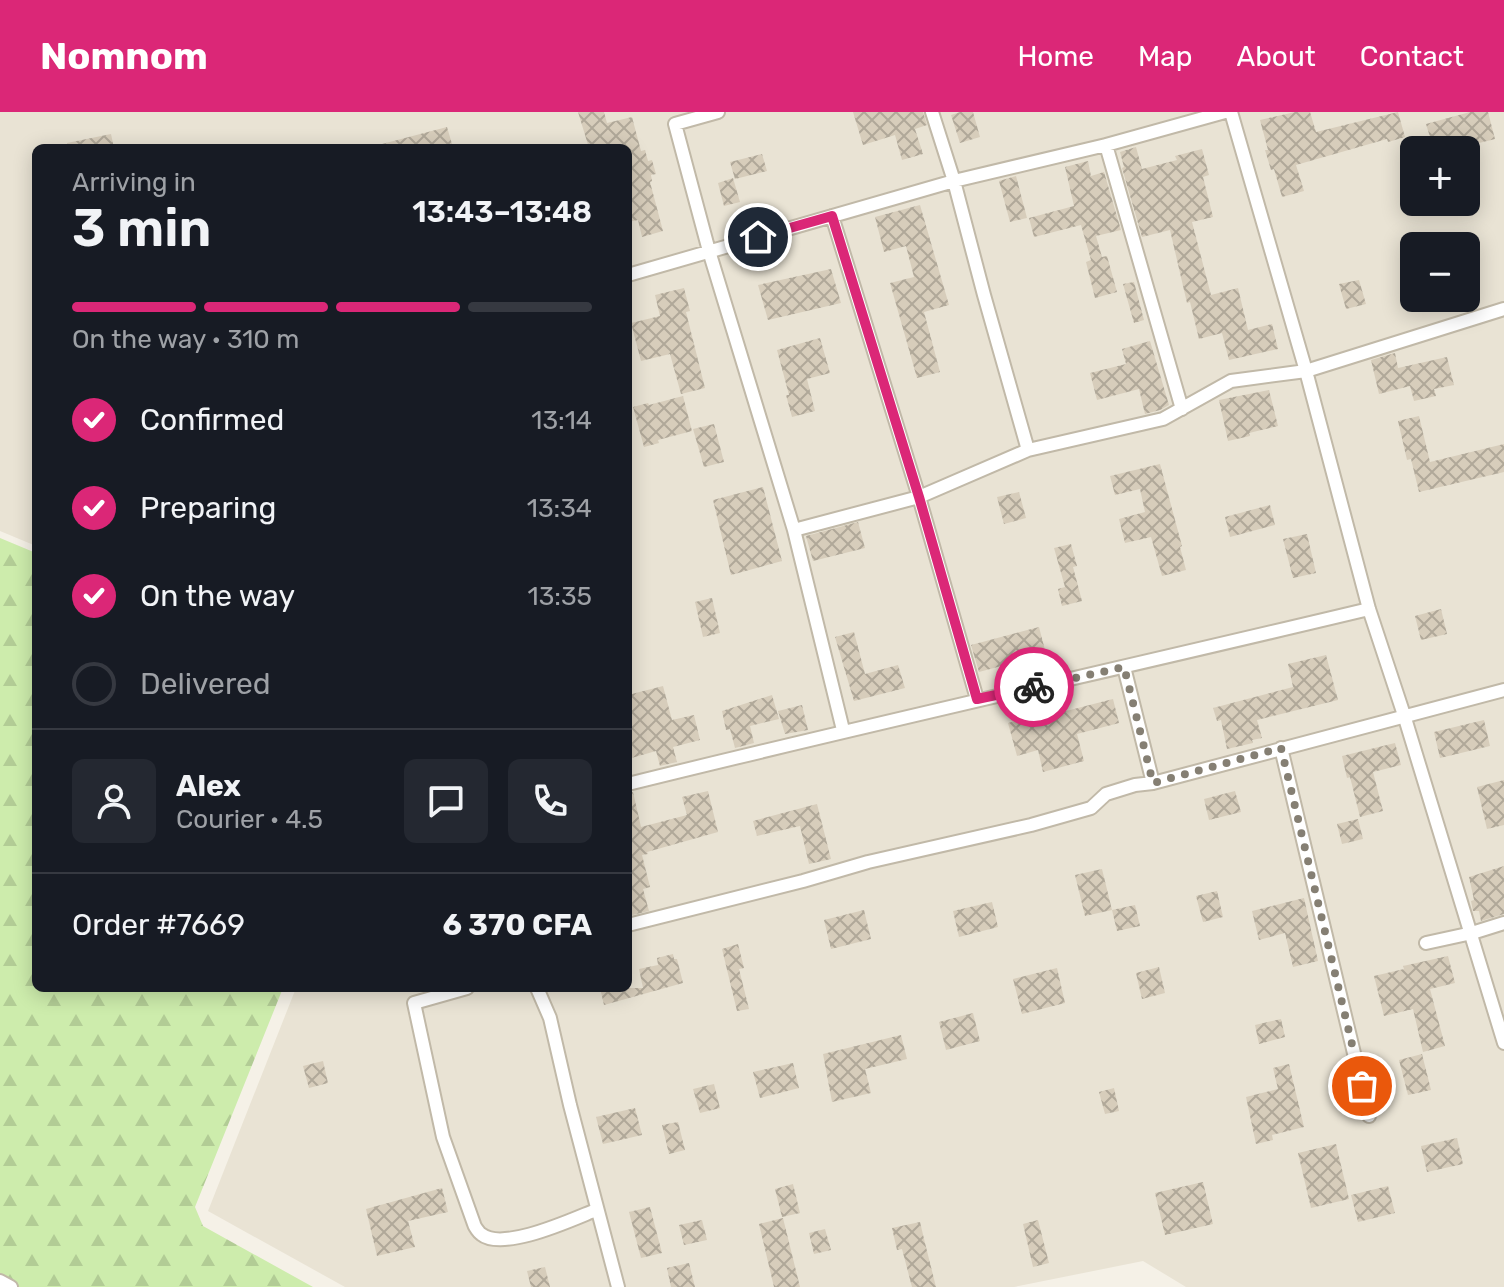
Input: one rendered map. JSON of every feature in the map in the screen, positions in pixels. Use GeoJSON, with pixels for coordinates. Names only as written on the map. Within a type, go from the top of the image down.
{"type":"FeatureCollection","features":[{"type":"Feature","properties":{"kind":"street"},"geometry":{"type":"LineString","coordinates":[[718,112],[675,124],[709,251],[794,530],[843,730]]}},
{"type":"Feature","properties":{"kind":"street"},"geometry":{"type":"LineString","coordinates":[[932,112],[1028,450]]}},
{"type":"Feature","properties":{"kind":"street"},"geometry":{"type":"LineString","coordinates":[[632,274],[954,181],[1106,145],[1225,112]]}},
{"type":"Feature","properties":{"kind":"street"},"geometry":{"type":"LineString","coordinates":[[1231,112],[1306,371],[1369,609],[1504,1043]]}},
{"type":"Feature","properties":{"kind":"street"},"geometry":{"type":"LineString","coordinates":[[1106,145],[1182,409]]}},
{"type":"Feature","properties":{"kind":"street"},"geometry":{"type":"LineString","coordinates":[[832,216],[919,497],[977,699]]}},
{"type":"Feature","properties":{"kind":"street"},"geometry":{"type":"LineString","coordinates":[[794,530],[919,497],[1028,450],[1163,419],[1231,381],[1306,371],[1504,309]]}},
{"type":"Feature","properties":{"kind":"street"},"geometry":{"type":"LineString","coordinates":[[632,783],[843,730],[1369,609]]}},
{"type":"Feature","properties":{"kind":"street"},"geometry":{"type":"LineString","coordinates":[[1124,667],[1153,783]]}},
{"type":"Feature","properties":{"kind":"street"},"geometry":{"type":"LineString","coordinates":[[632,924],[868,862],[1031,825],[1091,808],[1106,794],[1135,785],[1153,783],[1504,690]]}},
{"type":"Feature","properties":{"kind":"street"},"geometry":{"type":"LineString","coordinates":[[1281,748],[1369,1116]]}},
{"type":"Feature","properties":{"kind":"street"},"geometry":{"type":"LineString","coordinates":[[1426,943],[1504,923]]}},
{"type":"Feature","properties":{"kind":"street"},"geometry":{"type":"LineString","coordinates":[[453,992],[414,1003],[443,1137],[474,1224],[481,1234],[490,1239],[506,1240],[529,1235],[596,1210]]}},
{"type":"Feature","properties":{"kind":"street"},"geometry":{"type":"LineString","coordinates":[[539,992],[550,1018],[596,1210],[618,1287]]}},
{"type":"Feature","properties":{"kind":"street"},"geometry":{"type":"LineString","coordinates":[[0,1281],[11,1287]]}},
{"type":"Feature","properties":{"kind":"shaded area"},"geometry":{"type":"Polygon","coordinates":[[[0,112],[1504,112],[1504,1287],[1186,1287],[1143,1261],[1014,1287],[345,1287],[208,1211],[294,992],[632,992],[632,144],[32,144],[32,544],[0,531],[0,112]]]}},
{"type":"Feature","properties":{"kind":"green space"},"geometry":{"type":"Polygon","coordinates":[[[0,538],[32,551],[32,992],[281,992],[195,1207],[203,1226],[313,1287],[0,1287],[0,538]]]}},
{"type":"Feature","properties":{"kind":"building"},"geometry":{"type":"Polygon","coordinates":[[[578,112],[604,112],[607,123],[632,117],[641,151],[645,150],[648,161],[652,160],[656,174],[651,175],[650,182],[663,231],[642,237],[638,220],[632,221],[632,144],[588,144],[578,112]]]}},
{"type":"Feature","properties":{"kind":"building"},"geometry":{"type":"Polygon","coordinates":[[[853,112],[923,112],[927,125],[915,129],[923,154],[902,160],[895,135],[863,145],[853,112]]]}},
{"type":"Feature","properties":{"kind":"building"},"geometry":{"type":"Polygon","coordinates":[[[973,112],[980,137],[960,143],[951,115],[973,112]]]}},
{"type":"Feature","properties":{"kind":"building"},"geometry":{"type":"Polygon","coordinates":[[[1310,112],[1316,132],[1398,112],[1405,136],[1296,165],[1304,191],[1282,197],[1265,150],[1268,150],[1260,120],[1310,112]]]}},
{"type":"Feature","properties":{"kind":"building"},"geometry":{"type":"Polygon","coordinates":[[[1470,112],[1488,112],[1495,139],[1480,143],[1480,136],[1430,136],[1426,124],[1470,112]]]}},
{"type":"Feature","properties":{"kind":"building"},"geometry":{"type":"Polygon","coordinates":[[[447,127],[452,144],[382,144],[447,127]]]}},
{"type":"Feature","properties":{"kind":"building"},"geometry":{"type":"Polygon","coordinates":[[[111,134],[113,144],[67,144],[111,134]]]}},
{"type":"Feature","properties":{"kind":"building"},"geometry":{"type":"Polygon","coordinates":[[[1136,147],[1142,169],[1177,160],[1175,156],[1202,149],[1209,175],[1203,177],[1213,217],[1192,222],[1211,295],[1238,288],[1248,330],[1272,324],[1278,349],[1229,360],[1222,333],[1199,339],[1170,230],[1142,237],[1120,152],[1136,147]]]}},
{"type":"Feature","properties":{"kind":"building"},"geometry":{"type":"Polygon","coordinates":[[[762,154],[767,171],[735,179],[730,162],[762,154]]]}},
{"type":"Feature","properties":{"kind":"building"},"geometry":{"type":"Polygon","coordinates":[[[1088,161],[1091,176],[1104,172],[1121,230],[1096,236],[1102,257],[1107,256],[1117,292],[1095,298],[1086,262],[1091,260],[1081,225],[1034,237],[1029,218],[1074,206],[1065,167],[1088,161]]]}},
{"type":"Feature","properties":{"kind":"building"},"geometry":{"type":"Polygon","coordinates":[[[1016,176],[1027,218],[1010,222],[999,181],[1016,176]]]}},
{"type":"Feature","properties":{"kind":"building"},"geometry":{"type":"Polygon","coordinates":[[[733,178],[740,202],[724,206],[718,183],[733,178]]]}},
{"type":"Feature","properties":{"kind":"building"},"geometry":{"type":"Polygon","coordinates":[[[920,205],[949,305],[924,312],[940,372],[917,378],[890,283],[914,277],[906,246],[884,252],[875,217],[920,205]]]}},
{"type":"Feature","properties":{"kind":"building"},"geometry":{"type":"Polygon","coordinates":[[[831,269],[841,303],[768,320],[758,285],[831,269]]]}},
{"type":"Feature","properties":{"kind":"building"},"geometry":{"type":"Polygon","coordinates":[[[1359,280],[1366,304],[1346,309],[1339,284],[1359,280]]]}},
{"type":"Feature","properties":{"kind":"building"},"geometry":{"type":"Polygon","coordinates":[[[1134,282],[1144,320],[1134,323],[1123,284],[1134,282]]]}},
{"type":"Feature","properties":{"kind":"building"},"geometry":{"type":"Polygon","coordinates":[[[684,288],[690,311],[686,312],[705,388],[681,394],[670,354],[641,361],[632,323],[660,316],[655,295],[684,288]]]}},
{"type":"Feature","properties":{"kind":"building"},"geometry":{"type":"Polygon","coordinates":[[[820,338],[830,373],[807,379],[815,411],[792,417],[777,350],[820,338]]]}},
{"type":"Feature","properties":{"kind":"building"},"geometry":{"type":"Polygon","coordinates":[[[1150,341],[1169,405],[1145,414],[1139,389],[1097,400],[1090,373],[1126,364],[1122,349],[1150,341]]]}},
{"type":"Feature","properties":{"kind":"building"},"geometry":{"type":"Polygon","coordinates":[[[1395,353],[1398,368],[1447,357],[1454,385],[1434,389],[1436,396],[1414,401],[1410,386],[1379,394],[1371,360],[1395,353]]]}},
{"type":"Feature","properties":{"kind":"building"},"geometry":{"type":"Polygon","coordinates":[[[1269,390],[1278,426],[1228,441],[1219,400],[1269,390]]]}},
{"type":"Feature","properties":{"kind":"building"},"geometry":{"type":"Polygon","coordinates":[[[683,396],[692,431],[644,447],[633,407],[683,396]]]}},
{"type":"Feature","properties":{"kind":"building"},"geometry":{"type":"Polygon","coordinates":[[[1419,416],[1430,462],[1504,444],[1504,472],[1419,492],[1411,459],[1407,460],[1398,421],[1419,416]]]}},
{"type":"Feature","properties":{"kind":"building"},"geometry":{"type":"Polygon","coordinates":[[[714,424],[724,462],[704,467],[693,429],[714,424]]]}},
{"type":"Feature","properties":{"kind":"building"},"geometry":{"type":"Polygon","coordinates":[[[1160,464],[1186,570],[1162,576],[1151,537],[1125,543],[1119,519],[1145,512],[1140,489],[1115,495],[1110,476],[1160,464]]]}},
{"type":"Feature","properties":{"kind":"building"},"geometry":{"type":"Polygon","coordinates":[[[763,487],[782,561],[731,575],[713,500],[763,487]]]}},
{"type":"Feature","properties":{"kind":"building"},"geometry":{"type":"Polygon","coordinates":[[[1019,492],[1026,518],[1004,524],[997,497],[1019,492]]]}},
{"type":"Feature","properties":{"kind":"building"},"geometry":{"type":"Polygon","coordinates":[[[1270,505],[1275,525],[1230,537],[1225,517],[1270,505]]]}},
{"type":"Feature","properties":{"kind":"building"},"geometry":{"type":"Polygon","coordinates":[[[858,522],[865,548],[813,561],[806,536],[858,522]]]}},
{"type":"Feature","properties":{"kind":"building"},"geometry":{"type":"Polygon","coordinates":[[[1307,534],[1316,573],[1293,578],[1283,539],[1307,534]]]}},
{"type":"Feature","properties":{"kind":"building"},"geometry":{"type":"Polygon","coordinates":[[[1071,544],[1082,601],[1062,606],[1058,589],[1065,587],[1054,548],[1071,544]]]}},
{"type":"Feature","properties":{"kind":"building"},"geometry":{"type":"Polygon","coordinates":[[[712,598],[720,633],[703,637],[695,602],[712,598]]]}},
{"type":"Feature","properties":{"kind":"building"},"geometry":{"type":"Polygon","coordinates":[[[1441,609],[1447,634],[1421,640],[1415,616],[1441,609]]]}},
{"type":"Feature","properties":{"kind":"building"},"geometry":{"type":"Polygon","coordinates":[[[1039,627],[1046,654],[979,672],[971,645],[1039,627]]]}},
{"type":"Feature","properties":{"kind":"building"},"geometry":{"type":"Polygon","coordinates":[[[854,632],[865,674],[898,665],[905,688],[854,701],[835,637],[854,632]]]}},
{"type":"Feature","properties":{"kind":"building"},"geometry":{"type":"Polygon","coordinates":[[[1326,655],[1338,700],[1257,720],[1262,738],[1227,749],[1221,720],[1217,721],[1213,708],[1293,687],[1288,664],[1326,655]]]}},
{"type":"Feature","properties":{"kind":"building"},"geometry":{"type":"Polygon","coordinates":[[[663,686],[672,720],[694,715],[700,740],[673,747],[677,762],[660,766],[656,751],[632,758],[632,694],[663,686]]]}},
{"type":"Feature","properties":{"kind":"building"},"geometry":{"type":"Polygon","coordinates":[[[772,695],[779,719],[750,726],[754,743],[735,748],[730,729],[726,730],[722,711],[772,695]]]}},
{"type":"Feature","properties":{"kind":"building"},"geometry":{"type":"Polygon","coordinates":[[[1113,699],[1119,723],[1077,734],[1084,761],[1043,772],[1038,750],[1017,756],[1008,723],[1113,699]]]}},
{"type":"Feature","properties":{"kind":"building"},"geometry":{"type":"Polygon","coordinates":[[[802,705],[808,730],[785,734],[778,711],[802,705]]]}},
{"type":"Feature","properties":{"kind":"building"},"geometry":{"type":"Polygon","coordinates":[[[1484,720],[1490,746],[1440,758],[1434,732],[1484,720]]]}},
{"type":"Feature","properties":{"kind":"building"},"geometry":{"type":"Polygon","coordinates":[[[1395,743],[1401,765],[1373,772],[1383,811],[1360,817],[1342,756],[1395,743]]]}},
{"type":"Feature","properties":{"kind":"building"},"geometry":{"type":"Polygon","coordinates":[[[1504,780],[1504,825],[1487,829],[1477,787],[1504,780]]]}},
{"type":"Feature","properties":{"kind":"building"},"geometry":{"type":"Polygon","coordinates":[[[708,791],[718,832],[642,855],[650,887],[643,889],[649,911],[632,915],[632,792],[641,827],[687,815],[682,797],[708,791]]]}},
{"type":"Feature","properties":{"kind":"building"},"geometry":{"type":"Polygon","coordinates":[[[1235,791],[1241,812],[1209,820],[1204,799],[1235,791]]]}},
{"type":"Feature","properties":{"kind":"building"},"geometry":{"type":"Polygon","coordinates":[[[817,804],[831,859],[809,864],[800,826],[757,836],[753,821],[817,804]]]}},
{"type":"Feature","properties":{"kind":"building"},"geometry":{"type":"Polygon","coordinates":[[[1358,819],[1363,839],[1342,844],[1337,824],[1358,819]]]}},
{"type":"Feature","properties":{"kind":"building"},"geometry":{"type":"Polygon","coordinates":[[[1504,866],[1504,914],[1481,921],[1479,911],[1473,911],[1469,877],[1504,866]]]}},
{"type":"Feature","properties":{"kind":"building"},"geometry":{"type":"Polygon","coordinates":[[[1102,869],[1112,910],[1085,916],[1075,875],[1102,869]]]}},
{"type":"Feature","properties":{"kind":"building"},"geometry":{"type":"Polygon","coordinates":[[[1217,891],[1223,917],[1203,922],[1196,896],[1217,891]]]}},
{"type":"Feature","properties":{"kind":"building"},"geometry":{"type":"Polygon","coordinates":[[[1304,898],[1318,961],[1293,967],[1285,933],[1259,940],[1252,911],[1304,898]]]}},
{"type":"Feature","properties":{"kind":"building"},"geometry":{"type":"Polygon","coordinates":[[[992,902],[998,927],[959,937],[953,911],[992,902]]]}},
{"type":"Feature","properties":{"kind":"building"},"geometry":{"type":"Polygon","coordinates":[[[1135,905],[1140,926],[1117,931],[1112,910],[1135,905]]]}},
{"type":"Feature","properties":{"kind":"building"},"geometry":{"type":"Polygon","coordinates":[[[864,910],[871,939],[831,949],[824,920],[864,910]]]}},
{"type":"Feature","properties":{"kind":"building"},"geometry":{"type":"Polygon","coordinates":[[[738,944],[744,968],[739,969],[749,1009],[737,1011],[722,949],[738,944]]]}},
{"type":"Feature","properties":{"kind":"building"},"geometry":{"type":"Polygon","coordinates":[[[673,954],[683,983],[604,1005],[601,992],[632,992],[632,988],[643,988],[639,969],[658,965],[657,958],[673,954]]]}},
{"type":"Feature","properties":{"kind":"building"},"geometry":{"type":"Polygon","coordinates":[[[1448,956],[1455,983],[1430,989],[1445,1046],[1423,1052],[1413,1009],[1384,1016],[1374,976],[1448,956]]]}},
{"type":"Feature","properties":{"kind":"building"},"geometry":{"type":"Polygon","coordinates":[[[1159,967],[1165,993],[1142,999],[1136,973],[1159,967]]]}},
{"type":"Feature","properties":{"kind":"building"},"geometry":{"type":"Polygon","coordinates":[[[1057,968],[1065,1003],[1022,1014],[1013,979],[1057,968]]]}},
{"type":"Feature","properties":{"kind":"building"},"geometry":{"type":"Polygon","coordinates":[[[973,1013],[980,1041],[946,1050],[939,1022],[973,1013]]]}},
{"type":"Feature","properties":{"kind":"building"},"geometry":{"type":"Polygon","coordinates":[[[1281,1019],[1285,1037],[1259,1044],[1255,1025],[1281,1019]]]}},
{"type":"Feature","properties":{"kind":"building"},"geometry":{"type":"Polygon","coordinates":[[[901,1035],[907,1059],[865,1069],[871,1093],[832,1102],[823,1054],[901,1035]]]}},
{"type":"Feature","properties":{"kind":"building"},"geometry":{"type":"Polygon","coordinates":[[[1422,1054],[1431,1090],[1408,1095],[1399,1060],[1422,1054]]]}},
{"type":"Feature","properties":{"kind":"building"},"geometry":{"type":"Polygon","coordinates":[[[323,1061],[328,1083],[309,1088],[303,1066],[323,1061]]]}},
{"type":"Feature","properties":{"kind":"building"},"geometry":{"type":"Polygon","coordinates":[[[793,1063],[799,1088],[760,1098],[753,1072],[793,1063]]]}},
{"type":"Feature","properties":{"kind":"building"},"geometry":{"type":"Polygon","coordinates":[[[1289,1064],[1304,1127],[1272,1135],[1273,1140],[1256,1144],[1246,1097],[1278,1089],[1273,1068],[1289,1064]]]}},
{"type":"Feature","properties":{"kind":"building"},"geometry":{"type":"Polygon","coordinates":[[[714,1084],[720,1108],[700,1113],[693,1089],[714,1084]]]}},
{"type":"Feature","properties":{"kind":"building"},"geometry":{"type":"Polygon","coordinates":[[[1114,1088],[1119,1111],[1105,1114],[1099,1092],[1114,1088]]]}},
{"type":"Feature","properties":{"kind":"building"},"geometry":{"type":"Polygon","coordinates":[[[635,1108],[642,1135],[603,1144],[596,1117],[635,1108]]]}},
{"type":"Feature","properties":{"kind":"building"},"geometry":{"type":"Polygon","coordinates":[[[678,1122],[685,1150],[669,1154],[662,1125],[678,1122]]]}},
{"type":"Feature","properties":{"kind":"building"},"geometry":{"type":"Polygon","coordinates":[[[1457,1138],[1463,1164],[1427,1172],[1421,1146],[1457,1138]]]}},
{"type":"Feature","properties":{"kind":"building"},"geometry":{"type":"Polygon","coordinates":[[[1336,1144],[1349,1199],[1311,1208],[1298,1153],[1336,1144]]]}},
{"type":"Feature","properties":{"kind":"building"},"geometry":{"type":"Polygon","coordinates":[[[1203,1182],[1213,1224],[1165,1235],[1155,1193],[1203,1182]]]}},
{"type":"Feature","properties":{"kind":"building"},"geometry":{"type":"Polygon","coordinates":[[[793,1184],[800,1213],[782,1217],[775,1189],[793,1184]]]}},
{"type":"Feature","properties":{"kind":"building"},"geometry":{"type":"Polygon","coordinates":[[[1388,1186],[1395,1213],[1358,1222],[1351,1195],[1388,1186]]]}},
{"type":"Feature","properties":{"kind":"building"},"geometry":{"type":"Polygon","coordinates":[[[442,1188],[448,1212],[408,1221],[415,1247],[377,1256],[366,1209],[442,1188]]]}},
{"type":"Feature","properties":{"kind":"building"},"geometry":{"type":"Polygon","coordinates":[[[650,1207],[662,1253],[641,1258],[629,1212],[650,1207]]]}},
{"type":"Feature","properties":{"kind":"building"},"geometry":{"type":"Polygon","coordinates":[[[783,1218],[800,1287],[774,1287],[759,1224],[783,1218]]]}},
{"type":"Feature","properties":{"kind":"building"},"geometry":{"type":"Polygon","coordinates":[[[702,1220],[707,1240],[684,1245],[679,1225],[702,1220]]]}},
{"type":"Feature","properties":{"kind":"building"},"geometry":{"type":"Polygon","coordinates":[[[1038,1220],[1049,1263],[1033,1267],[1023,1224],[1038,1220]]]}},
{"type":"Feature","properties":{"kind":"building"},"geometry":{"type":"Polygon","coordinates":[[[920,1222],[936,1287],[912,1287],[902,1249],[897,1250],[892,1228],[920,1222]]]}},
{"type":"Feature","properties":{"kind":"building"},"geometry":{"type":"Polygon","coordinates":[[[825,1229],[831,1250],[814,1254],[809,1233],[825,1229]]]}},
{"type":"Feature","properties":{"kind":"building"},"geometry":{"type":"Polygon","coordinates":[[[689,1263],[695,1287],[671,1287],[667,1268],[689,1263]]]}},
{"type":"Feature","properties":{"kind":"building"},"geometry":{"type":"Polygon","coordinates":[[[545,1267],[550,1287],[531,1287],[527,1271],[545,1267]]]}},
{"type":"Feature","properties":{"kind":"way so far"},"geometry":{"type":"LineString","coordinates":[[1034,687],[1124,667],[1153,783],[1281,748],[1362,1086]]}},
{"type":"Feature","properties":{"kind":"route"},"geometry":{"type":"LineString","coordinates":[[758,237],[832,216],[919,497],[977,699],[1034,687]]}}]}
